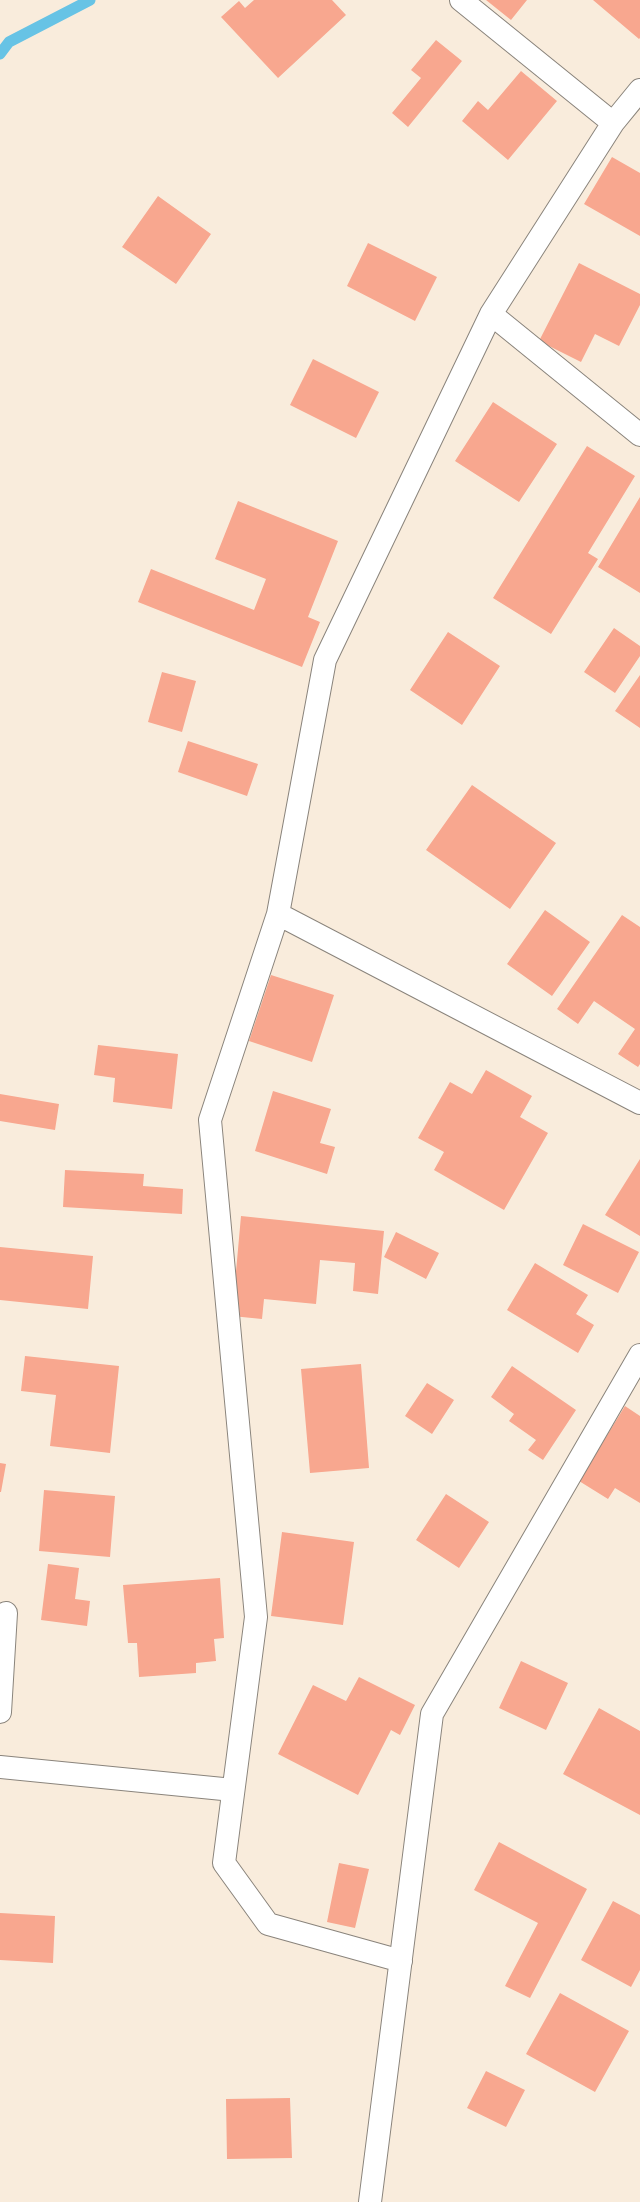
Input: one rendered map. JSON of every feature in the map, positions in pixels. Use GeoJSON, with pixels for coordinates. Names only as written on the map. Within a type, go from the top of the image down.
{"type":"FeatureCollection","features":[{"type":"Feature","properties":{"kind":"street"},"geometry":{"type":"LineString","coordinates":[[461,0],[613,123]]}},
{"type":"Feature","properties":{"kind":"street"},"geometry":{"type":"LineString","coordinates":[[400,1961],[268,1924],[224,1863],[256,1617],[210,1120],[278,914],[324,660],[491,314],[613,123],[640,90]]}},
{"type":"Feature","properties":{"kind":"street"},"geometry":{"type":"LineString","coordinates":[[491,314],[640,435]]}},
{"type":"Feature","properties":{"kind":"street"},"geometry":{"type":"LineString","coordinates":[[278,914],[640,1103]]}},
{"type":"Feature","properties":{"kind":"street"},"geometry":{"type":"LineString","coordinates":[[370,2202],[432,1714],[640,1355]]}},
{"type":"Feature","properties":{"kind":"street"},"geometry":{"type":"LineString","coordinates":[[0,1712],[6,1613]]}},
{"type":"Feature","properties":{"kind":"street"},"geometry":{"type":"LineString","coordinates":[[0,1767],[233,1790]]}},
{"type":"Feature","properties":{"kind":"building"},"geometry":{"type":"Polygon","coordinates":[[[254,0],[332,0],[346,15],[278,78],[221,17],[239,1],[245,8],[254,0]]]}},
{"type":"Feature","properties":{"kind":"building"},"geometry":{"type":"Polygon","coordinates":[[[486,0],[527,0],[511,20],[486,0]]]}},
{"type":"Feature","properties":{"kind":"building"},"geometry":{"type":"Polygon","coordinates":[[[593,0],[640,0],[640,38],[639,39],[593,0]]]}},
{"type":"Feature","properties":{"kind":"building"},"geometry":{"type":"Polygon","coordinates":[[[436,40],[462,61],[408,127],[392,113],[421,78],[411,70],[436,40]]]}},
{"type":"Feature","properties":{"kind":"building"},"geometry":{"type":"Polygon","coordinates":[[[521,71],[557,101],[508,160],[462,121],[478,101],[488,110],[521,71]]]}},
{"type":"Feature","properties":{"kind":"building"},"geometry":{"type":"Polygon","coordinates":[[[612,157],[640,173],[640,236],[584,204],[612,157]]]}},
{"type":"Feature","properties":{"kind":"building"},"geometry":{"type":"Polygon","coordinates":[[[158,196],[211,234],[176,284],[122,247],[158,196]]]}},
{"type":"Feature","properties":{"kind":"building"},"geometry":{"type":"Polygon","coordinates":[[[368,243],[437,277],[415,321],[347,286],[368,243]]]}},
{"type":"Feature","properties":{"kind":"building"},"geometry":{"type":"Polygon","coordinates":[[[579,263],[640,294],[640,305],[619,346],[595,334],[581,362],[539,341],[579,263]]]}},
{"type":"Feature","properties":{"kind":"building"},"geometry":{"type":"Polygon","coordinates":[[[313,359],[379,392],[356,438],[290,405],[313,359]]]}},
{"type":"Feature","properties":{"kind":"building"},"geometry":{"type":"Polygon","coordinates":[[[493,402],[557,444],[519,502],[455,461],[493,402]]]}},
{"type":"Feature","properties":{"kind":"building"},"geometry":{"type":"Polygon","coordinates":[[[587,446],[635,476],[588,553],[598,559],[551,634],[493,598],[587,446]]]}},
{"type":"Feature","properties":{"kind":"building"},"geometry":{"type":"Polygon","coordinates":[[[640,497],[640,593],[598,567],[640,497]]]}},
{"type":"Feature","properties":{"kind":"building"},"geometry":{"type":"Polygon","coordinates":[[[238,501],[338,541],[308,617],[320,622],[302,667],[138,602],[151,569],[254,610],[266,579],[215,559],[238,501]]]}},
{"type":"Feature","properties":{"kind":"building"},"geometry":{"type":"Polygon","coordinates":[[[614,628],[640,646],[640,656],[615,693],[584,672],[614,628]]]}},
{"type":"Feature","properties":{"kind":"building"},"geometry":{"type":"Polygon","coordinates":[[[448,632],[500,666],[462,725],[410,690],[448,632]]]}},
{"type":"Feature","properties":{"kind":"building"},"geometry":{"type":"Polygon","coordinates":[[[162,672],[196,681],[182,732],[148,722],[162,672]]]}},
{"type":"Feature","properties":{"kind":"building"},"geometry":{"type":"Polygon","coordinates":[[[640,675],[640,728],[615,711],[640,675]]]}},
{"type":"Feature","properties":{"kind":"building"},"geometry":{"type":"Polygon","coordinates":[[[188,741],[258,764],[247,796],[178,772],[188,741]]]}},
{"type":"Feature","properties":{"kind":"building"},"geometry":{"type":"Polygon","coordinates":[[[472,785],[556,843],[510,909],[426,850],[472,785]]]}},
{"type":"Feature","properties":{"kind":"building"},"geometry":{"type":"Polygon","coordinates":[[[545,910],[590,942],[552,996],[507,964],[545,910]]]}},
{"type":"Feature","properties":{"kind":"building"},"geometry":{"type":"Polygon","coordinates":[[[622,915],[640,927],[640,1064],[638,1067],[618,1054],[635,1029],[594,1001],[578,1024],[557,1009],[622,915]]]}},
{"type":"Feature","properties":{"kind":"building"},"geometry":{"type":"Polygon","coordinates":[[[271,975],[334,995],[312,1062],[249,1041],[271,975]]]}},
{"type":"Feature","properties":{"kind":"building"},"geometry":{"type":"Polygon","coordinates":[[[98,1045],[178,1054],[172,1109],[113,1102],[115,1078],[94,1075],[98,1045]]]}},
{"type":"Feature","properties":{"kind":"building"},"geometry":{"type":"Polygon","coordinates":[[[486,1070],[532,1096],[520,1117],[548,1133],[504,1210],[434,1170],[444,1152],[418,1138],[450,1082],[472,1094],[486,1070]]]}},
{"type":"Feature","properties":{"kind":"building"},"geometry":{"type":"Polygon","coordinates":[[[273,1091],[331,1109],[320,1143],[335,1147],[327,1174],[255,1151],[273,1091]]]}},
{"type":"Feature","properties":{"kind":"building"},"geometry":{"type":"Polygon","coordinates":[[[0,1094],[59,1104],[55,1130],[0,1121],[0,1094]]]}},
{"type":"Feature","properties":{"kind":"building"},"geometry":{"type":"Polygon","coordinates":[[[640,1159],[640,1236],[605,1215],[640,1159]]]}},
{"type":"Feature","properties":{"kind":"building"},"geometry":{"type":"Polygon","coordinates":[[[65,1170],[144,1174],[143,1186],[183,1189],[182,1214],[63,1207],[65,1170]]]}},
{"type":"Feature","properties":{"kind":"building"},"geometry":{"type":"Polygon","coordinates":[[[241,1216],[384,1231],[378,1294],[353,1291],[355,1263],[320,1260],[316,1304],[264,1299],[262,1319],[232,1316],[241,1216]]]}},
{"type":"Feature","properties":{"kind":"building"},"geometry":{"type":"Polygon","coordinates":[[[583,1224],[639,1252],[618,1293],[563,1265],[583,1224]]]}},
{"type":"Feature","properties":{"kind":"building"},"geometry":{"type":"Polygon","coordinates":[[[396,1232],[439,1253],[426,1279],[384,1257],[396,1232]]]}},
{"type":"Feature","properties":{"kind":"building"},"geometry":{"type":"Polygon","coordinates":[[[0,1247],[93,1256],[88,1309],[0,1300],[0,1247]]]}},
{"type":"Feature","properties":{"kind":"building"},"geometry":{"type":"Polygon","coordinates":[[[535,1263],[588,1295],[576,1314],[594,1325],[578,1353],[507,1310],[535,1263]]]}},
{"type":"Feature","properties":{"kind":"building"},"geometry":{"type":"Polygon","coordinates":[[[25,1356],[119,1366],[110,1453],[50,1446],[56,1395],[21,1391],[25,1356]]]}},
{"type":"Feature","properties":{"kind":"building"},"geometry":{"type":"Polygon","coordinates":[[[361,1364],[369,1468],[310,1473],[301,1369],[361,1364]]]}},
{"type":"Feature","properties":{"kind":"building"},"geometry":{"type":"Polygon","coordinates":[[[512,1366],[576,1410],[543,1460],[528,1450],[536,1440],[509,1421],[514,1414],[491,1397],[512,1366]]]}},
{"type":"Feature","properties":{"kind":"building"},"geometry":{"type":"Polygon","coordinates":[[[427,1383],[454,1400],[432,1434],[405,1416],[427,1383]]]}},
{"type":"Feature","properties":{"kind":"building"},"geometry":{"type":"Polygon","coordinates":[[[625,1406],[640,1416],[640,1503],[615,1488],[608,1499],[579,1481],[625,1406]]]}},
{"type":"Feature","properties":{"kind":"building"},"geometry":{"type":"Polygon","coordinates":[[[0,1463],[6,1464],[1,1492],[0,1492],[0,1463]]]}},
{"type":"Feature","properties":{"kind":"building"},"geometry":{"type":"Polygon","coordinates":[[[44,1490],[115,1496],[110,1557],[39,1551],[44,1490]]]}},
{"type":"Feature","properties":{"kind":"building"},"geometry":{"type":"Polygon","coordinates":[[[446,1494],[489,1522],[459,1568],[416,1540],[446,1494]]]}},
{"type":"Feature","properties":{"kind":"building"},"geometry":{"type":"Polygon","coordinates":[[[282,1532],[354,1542],[343,1625],[271,1616],[282,1532]]]}},
{"type":"Feature","properties":{"kind":"building"},"geometry":{"type":"Polygon","coordinates":[[[48,1564],[79,1568],[75,1599],[90,1601],[87,1626],[41,1620],[48,1564]]]}},
{"type":"Feature","properties":{"kind":"building"},"geometry":{"type":"Polygon","coordinates":[[[220,1578],[224,1638],[214,1639],[216,1661],[196,1663],[196,1673],[139,1677],[137,1643],[128,1643],[123,1585],[220,1578]]]}},
{"type":"Feature","properties":{"kind":"building"},"geometry":{"type":"Polygon","coordinates":[[[521,1661],[568,1683],[546,1730],[499,1708],[521,1661]]]}},
{"type":"Feature","properties":{"kind":"building"},"geometry":{"type":"Polygon","coordinates":[[[359,1677],[415,1705],[400,1735],[391,1730],[358,1795],[278,1754],[313,1685],[346,1701],[359,1677]]]}},
{"type":"Feature","properties":{"kind":"building"},"geometry":{"type":"Polygon","coordinates":[[[599,1708],[640,1731],[640,1815],[563,1774],[599,1708]]]}},
{"type":"Feature","properties":{"kind":"building"},"geometry":{"type":"Polygon","coordinates":[[[499,1842],[587,1889],[530,1998],[505,1986],[538,1923],[474,1890],[499,1842]]]}},
{"type":"Feature","properties":{"kind":"building"},"geometry":{"type":"Polygon","coordinates":[[[339,1863],[369,1869],[355,1928],[327,1922],[339,1863]]]}},
{"type":"Feature","properties":{"kind":"building"},"geometry":{"type":"Polygon","coordinates":[[[613,1901],[640,1915],[640,1970],[631,1987],[581,1960],[613,1901]]]}},
{"type":"Feature","properties":{"kind":"building"},"geometry":{"type":"Polygon","coordinates":[[[0,1913],[55,1916],[53,1963],[0,1960],[0,1913]]]}},
{"type":"Feature","properties":{"kind":"building"},"geometry":{"type":"Polygon","coordinates":[[[560,1993],[629,2031],[595,2092],[526,2054],[560,1993]]]}},
{"type":"Feature","properties":{"kind":"building"},"geometry":{"type":"Polygon","coordinates":[[[486,2071],[525,2090],[506,2127],[467,2108],[486,2071]]]}},
{"type":"Feature","properties":{"kind":"building"},"geometry":{"type":"Polygon","coordinates":[[[290,2098],[292,2158],[227,2159],[226,2099],[290,2098]]]}},
{"type":"Feature","properties":{"kind":"waterway"},"geometry":{"type":"LineString","coordinates":[[0,54],[9,42],[90,0]]}}]}
